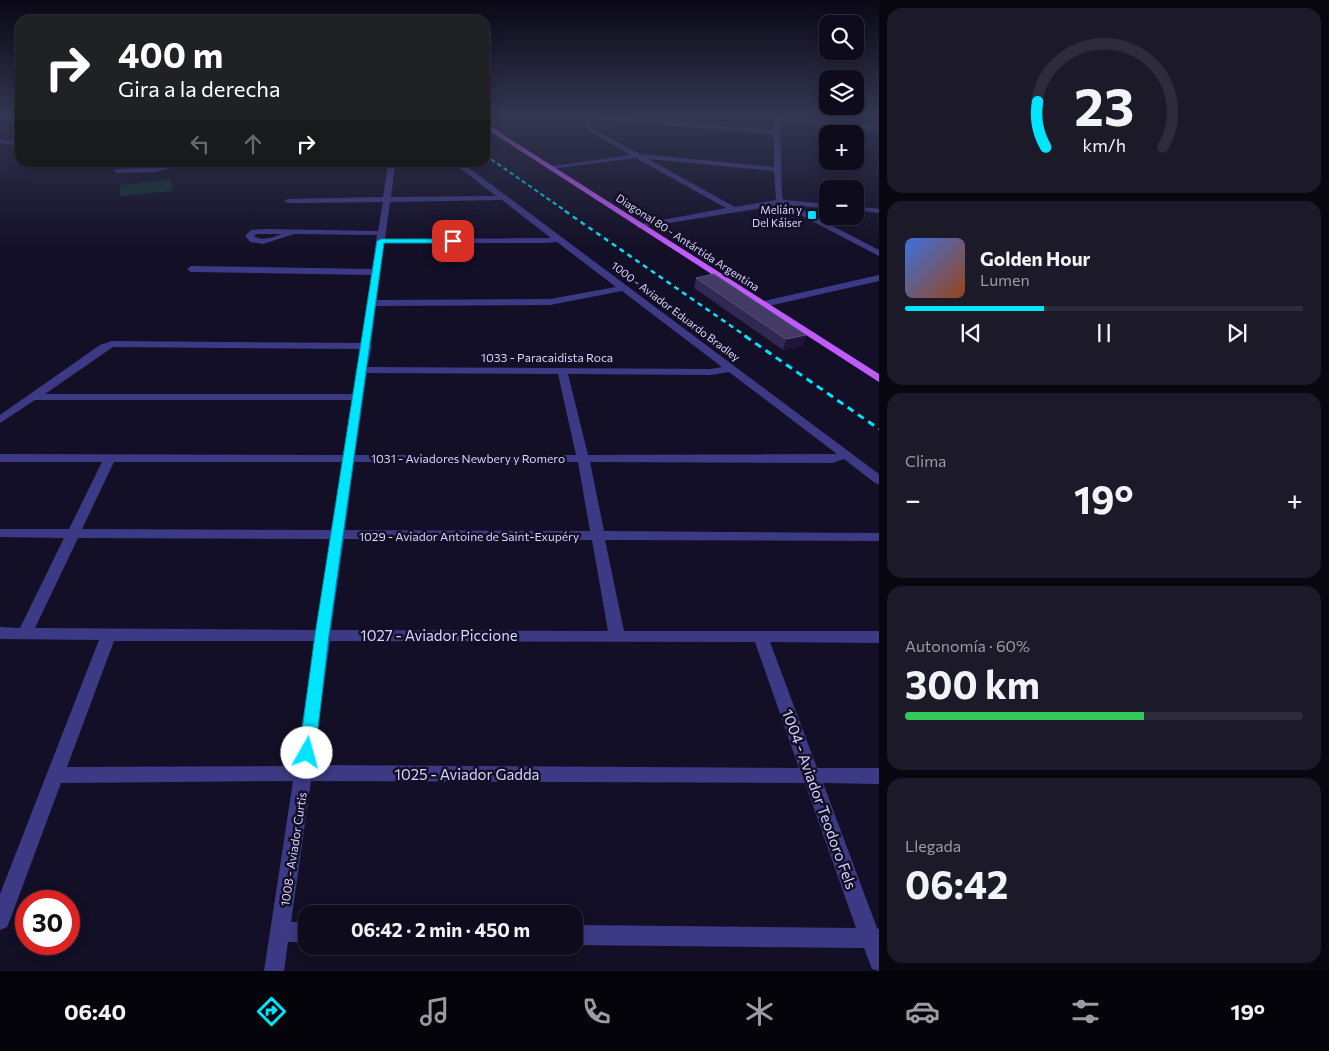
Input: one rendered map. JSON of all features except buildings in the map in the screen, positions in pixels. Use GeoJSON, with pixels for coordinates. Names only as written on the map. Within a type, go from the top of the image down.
{"type":"FeatureCollection","features":[{"type":"Feature","properties":{"kind":"main road","name":"Diagonal 80 - Antártida Argentina"},"geometry":{"type":"LineString","coordinates":[[538,159],[879,379]]}},
{"type":"Feature","properties":{"kind":"street"},"geometry":{"type":"LineString","coordinates":[[552,168],[613,159]]}},
{"type":"Feature","properties":{"kind":"street"},"geometry":{"type":"LineString","coordinates":[[642,159],[733,209]]}},
{"type":"Feature","properties":{"kind":"street"},"geometry":{"type":"LineString","coordinates":[[672,159],[777,169]]}},
{"type":"Feature","properties":{"kind":"street"},"geometry":{"type":"LineString","coordinates":[[777,159],[778,198],[781,202],[879,253]]}},
{"type":"Feature","properties":{"kind":"street"},"geometry":{"type":"LineString","coordinates":[[117,171],[156,170],[170,167]]}},
{"type":"Feature","properties":{"kind":"street","name":"1008 - Aviador Curtis"},"geometry":{"type":"LineString","coordinates":[[274,971],[391,167]]}},
{"type":"Feature","properties":{"kind":"street","name":"1000 - Aviador Eduardo Bradley"},"geometry":{"type":"LineString","coordinates":[[462,167],[879,480]]}},
{"type":"Feature","properties":{"kind":"street"},"geometry":{"type":"LineString","coordinates":[[288,201],[504,198]]}},
{"type":"Feature","properties":{"kind":"street"},"geometry":{"type":"LineString","coordinates":[[641,226],[781,202],[819,205]]}},
{"type":"Feature","properties":{"kind":"street"},"geometry":{"type":"LineString","coordinates":[[864,209],[879,211]]}},
{"type":"Feature","properties":{"kind":"street"},"geometry":{"type":"LineString","coordinates":[[291,233],[544,241],[559,239]]}},
{"type":"Feature","properties":{"kind":"street"},"geometry":{"type":"LineString","coordinates":[[191,269],[377,272]]}},
{"type":"Feature","properties":{"kind":"street"},"geometry":{"type":"LineString","coordinates":[[764,304],[879,278]]}},
{"type":"Feature","properties":{"kind":"street"},"geometry":{"type":"LineString","coordinates":[[373,303],[544,303],[625,288]]}},
{"type":"Feature","properties":{"kind":"street"},"geometry":{"type":"LineString","coordinates":[[0,420],[104,347],[112,344],[366,346]]}},
{"type":"Feature","properties":{"kind":"street","name":"1033 - Paracaidista Roca"},"geometry":{"type":"LineString","coordinates":[[363,370],[711,372],[731,368]]}},
{"type":"Feature","properties":{"kind":"street"},"geometry":{"type":"LineString","coordinates":[[562,371],[584,458],[616,636]]}},
{"type":"Feature","properties":{"kind":"street"},"geometry":{"type":"LineString","coordinates":[[34,397],[359,397]]}},
{"type":"Feature","properties":{"kind":"street","name":"1031 - Aviadores Newbery y Romero"},"geometry":{"type":"LineString","coordinates":[[0,458],[833,459],[846,455]]}},
{"type":"Feature","properties":{"kind":"street"},"geometry":{"type":"LineString","coordinates":[[24,633],[110,457]]}},
{"type":"Feature","properties":{"kind":"street","name":"1029 - Aviador Antoine de Saint-Exupéry"},"geometry":{"type":"LineString","coordinates":[[0,533],[879,537]]}},
{"type":"Feature","properties":{"kind":"street","name":"1027 - Aviador Piccione"},"geometry":{"type":"LineString","coordinates":[[0,633],[109,635],[879,637]]}},
{"type":"Feature","properties":{"kind":"street"},"geometry":{"type":"LineString","coordinates":[[0,920],[109,635]]}},
{"type":"Feature","properties":{"kind":"street","name":"1004 - Aviador Teodoro Fels"},"geometry":{"type":"LineString","coordinates":[[760,636],[875,938],[879,962]]}},
{"type":"Feature","properties":{"kind":"street","name":"1025 - Aviador Gadda"},"geometry":{"type":"LineString","coordinates":[[55,775],[304,773],[879,776]]}},
{"type":"Feature","properties":{"kind":"street"},"geometry":{"type":"LineString","coordinates":[[280,932],[298,932]]}},
{"type":"Feature","properties":{"kind":"street"},"geometry":{"type":"LineString","coordinates":[[583,935],[875,938]]}},
{"type":"Feature","properties":{"kind":"green space"},"geometry":{"type":"Polygon","coordinates":[[[171,180],[173,191],[120,196],[120,185],[171,180]]]}},
{"type":"Feature","properties":{"kind":"railway"},"geometry":{"type":"LineString","coordinates":[[491,159],[567,212]]}},
{"type":"Feature","properties":{"kind":"railway"},"geometry":{"type":"LineString","coordinates":[[565,211],[747,337]]}},
{"type":"Feature","properties":{"kind":"railway"},"geometry":{"type":"LineString","coordinates":[[745,336],[879,429]]}},
{"type":"Feature","properties":{"kind":"place","name":"Melián y Del Káiser"},"geometry":{"type":"Point","coordinates":[812,215]}},
{"type":"Feature","properties":{"kind":"route"},"geometry":{"type":"LineString","coordinates":[[307,753],[322,635],[381,241],[453,241]]}}]}
